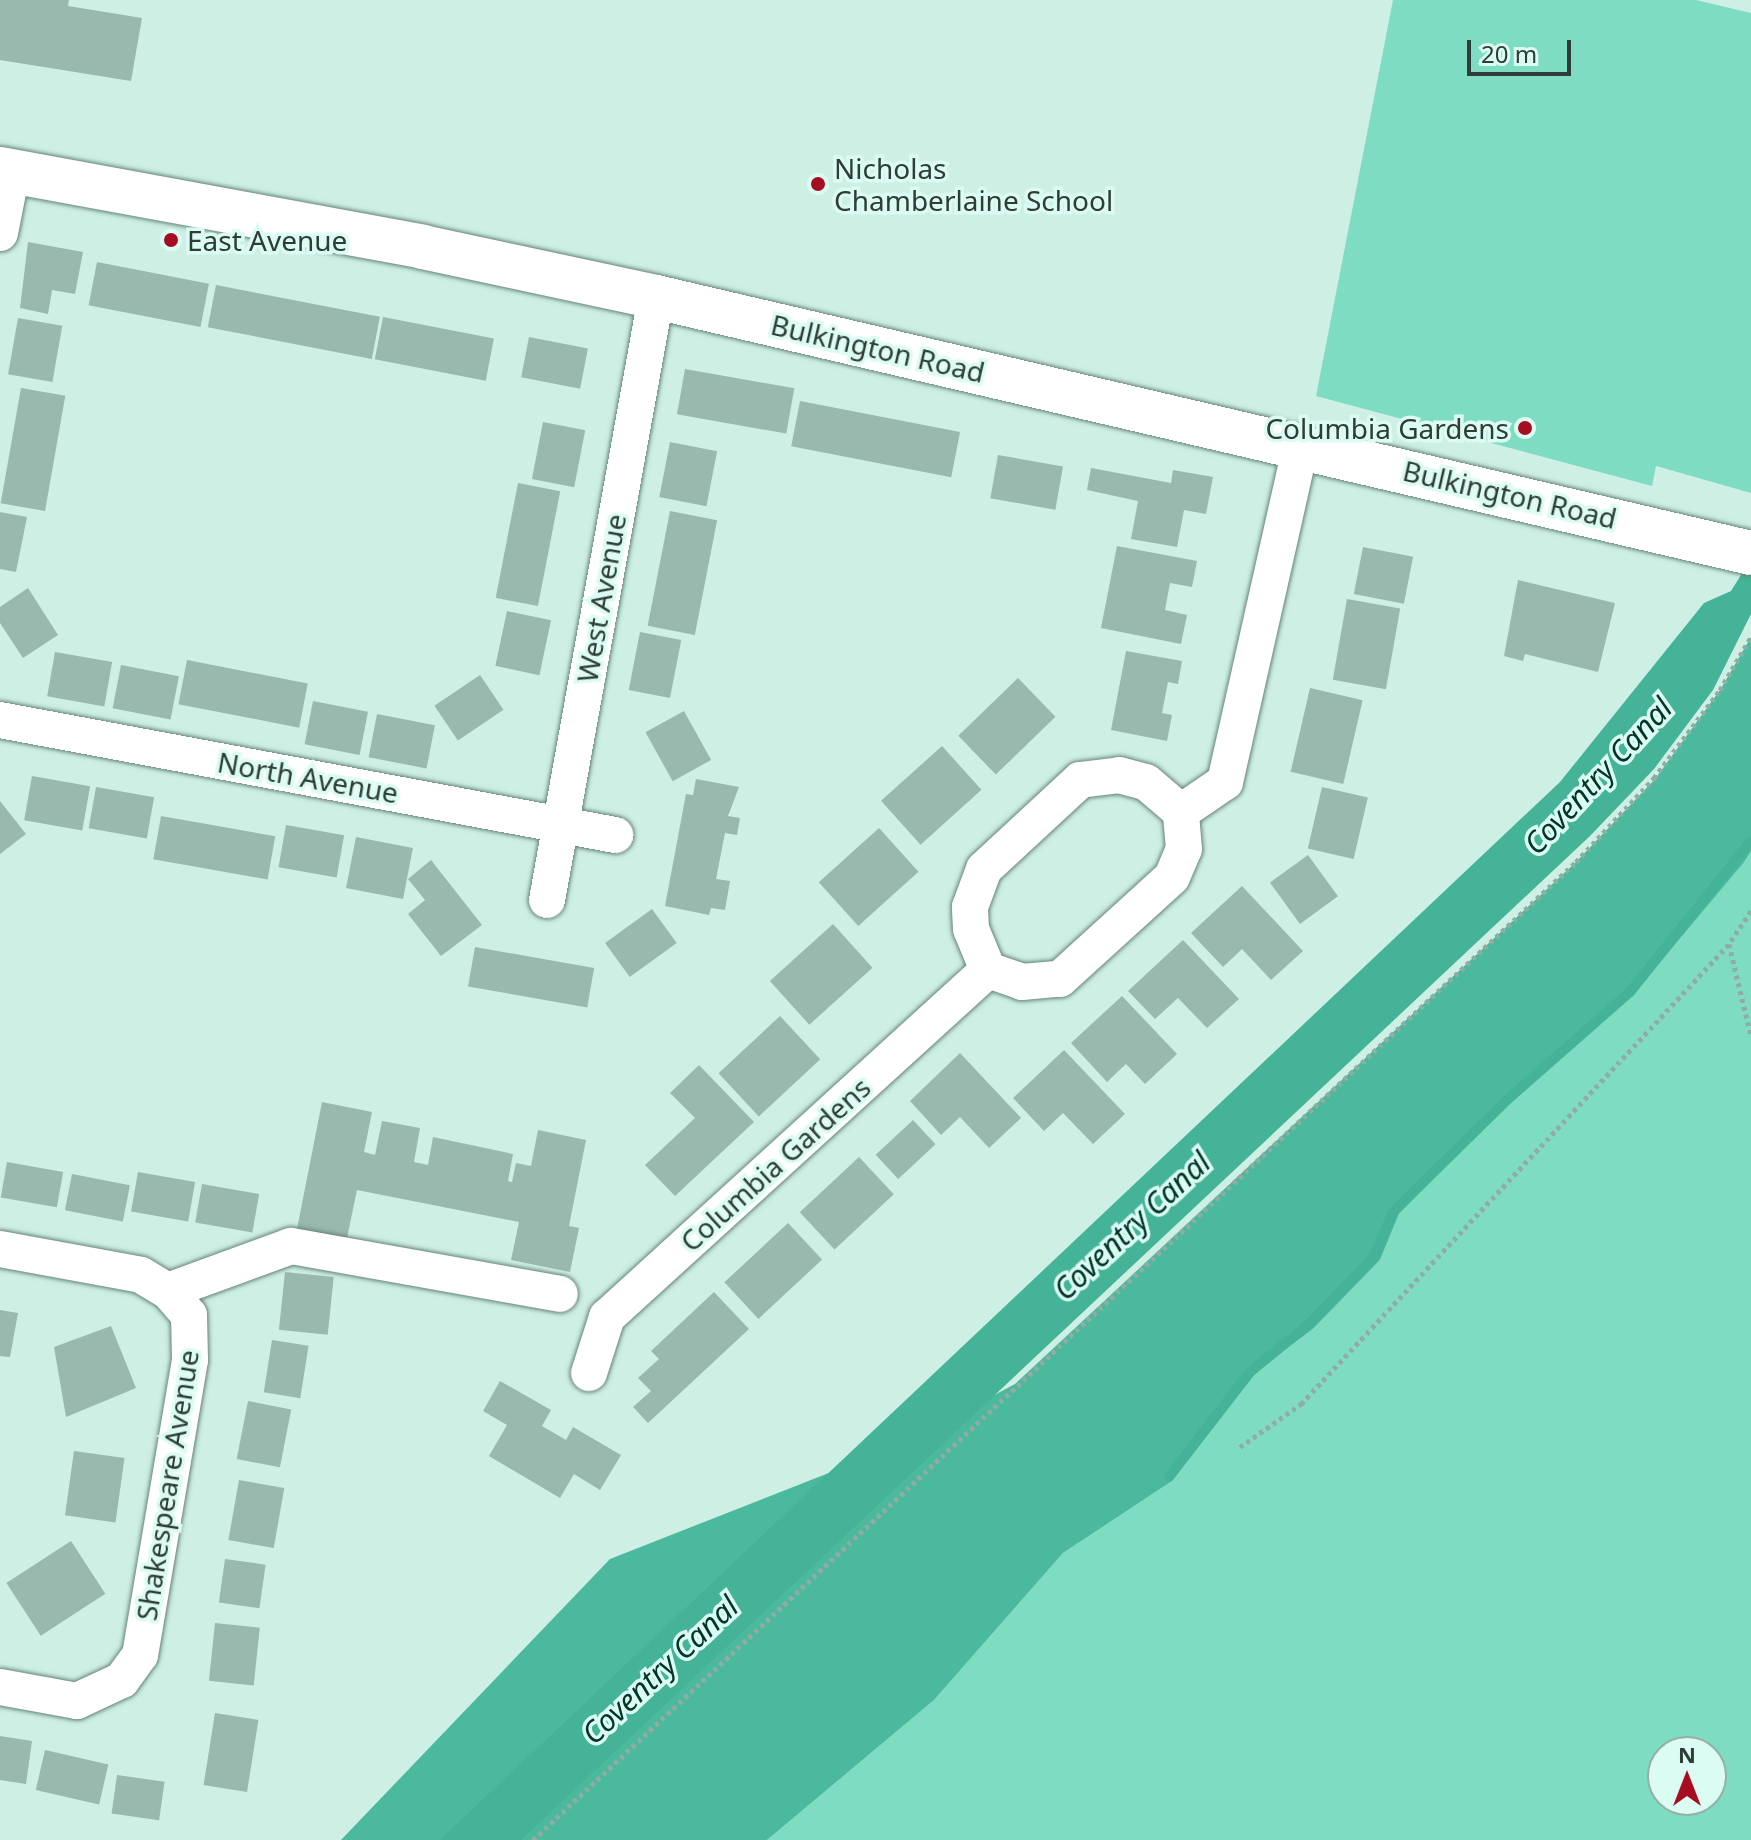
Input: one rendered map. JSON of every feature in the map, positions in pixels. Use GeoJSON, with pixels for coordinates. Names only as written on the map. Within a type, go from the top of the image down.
{"type":"FeatureCollection","features":[{"type":"Feature","properties":{"kind":"main road","name":"Bulkington Road"},"geometry":{"type":"LineString","coordinates":[[6,171],[423,247],[656,297],[1301,444],[1733,548]]}},
{"type":"Feature","properties":{"kind":"street"},"geometry":{"type":"LineString","coordinates":[[0,233],[6,171]]}},
{"type":"Feature","properties":{"kind":"street","name":"West Avenue"},"geometry":{"type":"LineString","coordinates":[[547,900],[656,297]]}},
{"type":"Feature","properties":{"kind":"street"},"geometry":{"type":"LineString","coordinates":[[1181,812],[1225,782],[1301,444]]}},
{"type":"Feature","properties":{"kind":"street","name":"North Avenue"},"geometry":{"type":"LineString","coordinates":[[0,720],[615,835]]}},
{"type":"Feature","properties":{"kind":"street"},"geometry":{"type":"LineString","coordinates":[[1119,775],[1146,782],[1181,812],[1184,849],[1172,877],[1060,979],[1022,982],[988,970],[971,929],[970,907],[984,869],[1080,780],[1119,775]]}},
{"type":"Feature","properties":{"kind":"street","name":"Columbia Gardens"},"geometry":{"type":"LineString","coordinates":[[589,1373],[607,1317],[988,970]]}},
{"type":"Feature","properties":{"kind":"street"},"geometry":{"type":"LineString","coordinates":[[0,1249],[141,1275],[168,1291],[291,1246],[560,1294]]}},
{"type":"Feature","properties":{"kind":"street","name":"Shakespeare Avenue"},"geometry":{"type":"LineString","coordinates":[[0,1687],[77,1701],[122,1680],[140,1655],[190,1360],[189,1315],[168,1291]]}},
{"type":"Feature","properties":{"kind":"path"},"geometry":{"type":"LineString","coordinates":[[533,1840],[1576,862],[1654,778],[1720,690],[1751,637]]}},
{"type":"Feature","properties":{"kind":"path"},"geometry":{"type":"LineString","coordinates":[[1240,1447],[1301,1404],[1729,944],[1751,911]]}},
{"type":"Feature","properties":{"kind":"path"},"geometry":{"type":"LineString","coordinates":[[1729,944],[1751,1036]]}},
{"type":"Feature","properties":{"kind":"shaded area"},"geometry":{"type":"Polygon","coordinates":[[[1393,0],[1696,0],[1751,13],[1751,493],[1656,466],[1652,486],[1316,396],[1393,0]]]}},
{"type":"Feature","properties":{"kind":"shaded area"},"geometry":{"type":"Polygon","coordinates":[[[1751,637],[1751,851],[1744,862],[1635,992],[1515,1097],[1399,1214],[1380,1260],[1313,1329],[1259,1369],[1172,1481],[1063,1553],[934,1700],[767,1840],[341,1840],[610,1559],[905,1443],[1015,1384],[1576,862],[1655,779],[1720,690],[1751,637]]]}},
{"type":"Feature","properties":{"kind":"shaded area"},"geometry":{"type":"Polygon","coordinates":[[[1751,851],[1751,1840],[767,1840],[934,1700],[1063,1553],[1172,1481],[1259,1369],[1313,1329],[1380,1260],[1399,1214],[1515,1097],[1635,992],[1751,851]]]}},
{"type":"Feature","properties":{"kind":"water","name":"Coventry Canal"},"geometry":{"type":"Polygon","coordinates":[[[1751,559],[1751,614],[1713,690],[1654,769],[1590,836],[521,1840],[440,1840],[1560,782],[1704,603],[1731,591],[1751,559]]]}},
{"type":"Feature","properties":{"kind":"building"},"geometry":{"type":"Polygon","coordinates":[[[0,0],[69,0],[68,6],[142,18],[131,81],[0,60],[0,0]]]}},
{"type":"Feature","properties":{"kind":"building"},"geometry":{"type":"Polygon","coordinates":[[[28,242],[83,252],[75,294],[52,290],[48,314],[20,308],[28,242]]]}},
{"type":"Feature","properties":{"kind":"building"},"geometry":{"type":"Polygon","coordinates":[[[97,262],[209,284],[201,327],[89,305],[97,262]]]}},
{"type":"Feature","properties":{"kind":"building"},"geometry":{"type":"Polygon","coordinates":[[[216,285],[380,317],[372,359],[208,327],[216,285]]]}},
{"type":"Feature","properties":{"kind":"building"},"geometry":{"type":"Polygon","coordinates":[[[383,317],[494,339],[486,381],[375,359],[383,317]]]}},
{"type":"Feature","properties":{"kind":"building"},"geometry":{"type":"Polygon","coordinates":[[[18,318],[62,326],[52,382],[8,374],[18,318]]]}},
{"type":"Feature","properties":{"kind":"building"},"geometry":{"type":"Polygon","coordinates":[[[529,337],[588,348],[580,389],[521,377],[529,337]]]}},
{"type":"Feature","properties":{"kind":"building"},"geometry":{"type":"Polygon","coordinates":[[[685,369],[794,388],[786,434],[677,414],[685,369]]]}},
{"type":"Feature","properties":{"kind":"building"},"geometry":{"type":"Polygon","coordinates":[[[21,388],[65,396],[45,511],[1,503],[21,388]]]}},
{"type":"Feature","properties":{"kind":"building"},"geometry":{"type":"Polygon","coordinates":[[[800,401],[960,432],[951,477],[791,446],[800,401]]]}},
{"type":"Feature","properties":{"kind":"building"},"geometry":{"type":"Polygon","coordinates":[[[543,422],[585,430],[574,487],[532,479],[543,422]]]}},
{"type":"Feature","properties":{"kind":"building"},"geometry":{"type":"Polygon","coordinates":[[[670,442],[717,451],[706,506],[659,497],[670,442]]]}},
{"type":"Feature","properties":{"kind":"building"},"geometry":{"type":"Polygon","coordinates":[[[998,455],[1063,466],[1055,510],[990,498],[998,455]]]}},
{"type":"Feature","properties":{"kind":"building"},"geometry":{"type":"Polygon","coordinates":[[[1091,468],[1171,483],[1173,470],[1213,477],[1206,514],[1184,510],[1177,547],[1131,539],[1138,501],[1087,490],[1091,468]]]}},
{"type":"Feature","properties":{"kind":"building"},"geometry":{"type":"Polygon","coordinates":[[[518,483],[560,491],[538,606],[496,598],[518,483]]]}},
{"type":"Feature","properties":{"kind":"building"},"geometry":{"type":"Polygon","coordinates":[[[670,511],[717,520],[695,635],[648,626],[670,511]]]}},
{"type":"Feature","properties":{"kind":"building"},"geometry":{"type":"Polygon","coordinates":[[[0,512],[27,517],[16,572],[0,569],[0,512]]]}},
{"type":"Feature","properties":{"kind":"building"},"geometry":{"type":"Polygon","coordinates":[[[1117,546],[1197,561],[1192,587],[1170,583],[1165,610],[1187,615],[1181,644],[1101,628],[1117,546]]]}},
{"type":"Feature","properties":{"kind":"building"},"geometry":{"type":"Polygon","coordinates":[[[1363,547],[1413,557],[1404,604],[1354,594],[1363,547]]]}},
{"type":"Feature","properties":{"kind":"building"},"geometry":{"type":"Polygon","coordinates":[[[1518,580],[1615,603],[1598,672],[1525,654],[1523,661],[1504,656],[1518,580]]]}},
{"type":"Feature","properties":{"kind":"building"},"geometry":{"type":"Polygon","coordinates":[[[28,588],[58,635],[23,658],[0,623],[0,607],[28,588]]]}},
{"type":"Feature","properties":{"kind":"building"},"geometry":{"type":"Polygon","coordinates":[[[1347,599],[1400,608],[1386,689],[1333,680],[1347,599]]]}},
{"type":"Feature","properties":{"kind":"building"},"geometry":{"type":"Polygon","coordinates":[[[507,611],[551,620],[539,675],[495,666],[507,611]]]}},
{"type":"Feature","properties":{"kind":"building"},"geometry":{"type":"Polygon","coordinates":[[[640,632],[681,640],[670,698],[629,690],[640,632]]]}},
{"type":"Feature","properties":{"kind":"building"},"geometry":{"type":"Polygon","coordinates":[[[1126,651],[1182,661],[1178,684],[1168,682],[1162,713],[1172,715],[1167,741],[1111,730],[1126,651]]]}},
{"type":"Feature","properties":{"kind":"building"},"geometry":{"type":"Polygon","coordinates":[[[55,652],[112,662],[104,706],[47,696],[55,652]]]}},
{"type":"Feature","properties":{"kind":"building"},"geometry":{"type":"Polygon","coordinates":[[[187,660],[308,683],[299,728],[178,704],[187,660]]]}},
{"type":"Feature","properties":{"kind":"building"},"geometry":{"type":"Polygon","coordinates":[[[121,665],[179,676],[171,719],[113,708],[121,665]]]}},
{"type":"Feature","properties":{"kind":"building"},"geometry":{"type":"Polygon","coordinates":[[[480,675],[503,710],[458,741],[434,706],[480,675]]]}},
{"type":"Feature","properties":{"kind":"building"},"geometry":{"type":"Polygon","coordinates":[[[1018,678],[1056,717],[996,775],[958,736],[1018,678]]]}},
{"type":"Feature","properties":{"kind":"building"},"geometry":{"type":"Polygon","coordinates":[[[1310,688],[1363,700],[1343,784],[1291,772],[1310,688]]]}},
{"type":"Feature","properties":{"kind":"building"},"geometry":{"type":"Polygon","coordinates":[[[313,701],[368,712],[360,755],[305,744],[313,701]]]}},
{"type":"Feature","properties":{"kind":"building"},"geometry":{"type":"Polygon","coordinates":[[[684,711],[711,760],[673,781],[646,732],[684,711]]]}},
{"type":"Feature","properties":{"kind":"building"},"geometry":{"type":"Polygon","coordinates":[[[377,714],[435,725],[427,768],[369,757],[377,714]]]}},
{"type":"Feature","properties":{"kind":"building"},"geometry":{"type":"Polygon","coordinates":[[[942,746],[981,790],[921,845],[881,801],[942,746]]]}},
{"type":"Feature","properties":{"kind":"building"},"geometry":{"type":"Polygon","coordinates":[[[32,776],[90,786],[82,831],[24,820],[32,776]]]}},
{"type":"Feature","properties":{"kind":"building"},"geometry":{"type":"Polygon","coordinates":[[[696,779],[739,787],[728,816],[740,818],[737,835],[725,833],[716,879],[730,881],[725,910],[711,908],[709,915],[665,906],[686,794],[693,795],[696,779]]]}},
{"type":"Feature","properties":{"kind":"building"},"geometry":{"type":"Polygon","coordinates":[[[96,787],[154,797],[147,839],[89,828],[96,787]]]}},
{"type":"Feature","properties":{"kind":"building"},"geometry":{"type":"Polygon","coordinates":[[[1322,787],[1368,798],[1354,859],[1308,848],[1322,787]]]}},
{"type":"Feature","properties":{"kind":"building"},"geometry":{"type":"Polygon","coordinates":[[[0,801],[26,834],[0,854],[0,801]]]}},
{"type":"Feature","properties":{"kind":"building"},"geometry":{"type":"Polygon","coordinates":[[[161,816],[275,836],[268,879],[153,859],[161,816]]]}},
{"type":"Feature","properties":{"kind":"building"},"geometry":{"type":"Polygon","coordinates":[[[286,825],[344,835],[337,878],[279,867],[286,825]]]}},
{"type":"Feature","properties":{"kind":"building"},"geometry":{"type":"Polygon","coordinates":[[[879,828],[918,872],[858,926],[819,882],[879,828]]]}},
{"type":"Feature","properties":{"kind":"building"},"geometry":{"type":"Polygon","coordinates":[[[356,837],[413,848],[403,899],[346,888],[356,837]]]}},
{"type":"Feature","properties":{"kind":"building"},"geometry":{"type":"Polygon","coordinates":[[[1308,855],[1338,896],[1300,924],[1270,883],[1308,855]]]}},
{"type":"Feature","properties":{"kind":"building"},"geometry":{"type":"Polygon","coordinates":[[[431,860],[482,925],[441,956],[408,914],[425,900],[408,879],[431,860]]]}},
{"type":"Feature","properties":{"kind":"building"},"geometry":{"type":"Polygon","coordinates":[[[1242,886],[1303,951],[1271,980],[1242,949],[1223,967],[1191,933],[1242,886]]]}},
{"type":"Feature","properties":{"kind":"building"},"geometry":{"type":"Polygon","coordinates":[[[652,909],[677,943],[630,977],[605,943],[652,909]]]}},
{"type":"Feature","properties":{"kind":"building"},"geometry":{"type":"Polygon","coordinates":[[[833,924],[872,968],[809,1025],[770,981],[833,924]]]}},
{"type":"Feature","properties":{"kind":"building"},"geometry":{"type":"Polygon","coordinates":[[[1183,940],[1239,999],[1207,1028],[1178,998],[1155,1019],[1128,991],[1183,940]]]}},
{"type":"Feature","properties":{"kind":"building"},"geometry":{"type":"Polygon","coordinates":[[[475,947],[594,968],[587,1007],[468,986],[475,947]]]}},
{"type":"Feature","properties":{"kind":"building"},"geometry":{"type":"Polygon","coordinates":[[[1122,996],[1177,1054],[1145,1084],[1126,1064],[1107,1082],[1071,1043],[1122,996]]]}},
{"type":"Feature","properties":{"kind":"building"},"geometry":{"type":"Polygon","coordinates":[[[780,1016],[820,1059],[759,1116],[719,1073],[780,1016]]]}},
{"type":"Feature","properties":{"kind":"building"},"geometry":{"type":"Polygon","coordinates":[[[1064,1050],[1125,1114],[1093,1144],[1063,1113],[1044,1131],[1013,1098],[1064,1050]]]}},
{"type":"Feature","properties":{"kind":"building"},"geometry":{"type":"Polygon","coordinates":[[[960,1053],[1021,1118],[989,1148],[960,1117],[941,1135],[910,1101],[960,1053]]]}},
{"type":"Feature","properties":{"kind":"building"},"geometry":{"type":"Polygon","coordinates":[[[699,1065],[754,1122],[675,1196],[645,1165],[695,1118],[670,1093],[699,1065]]]}},
{"type":"Feature","properties":{"kind":"building"},"geometry":{"type":"Polygon","coordinates":[[[322,1102],[372,1112],[364,1152],[375,1155],[382,1121],[420,1128],[414,1162],[428,1165],[433,1137],[513,1154],[508,1181],[512,1182],[516,1163],[531,1166],[538,1130],[586,1140],[569,1226],[579,1228],[570,1272],[511,1260],[519,1222],[357,1190],[347,1238],[297,1229],[322,1102]]]}},
{"type":"Feature","properties":{"kind":"building"},"geometry":{"type":"Polygon","coordinates":[[[913,1120],[936,1144],[898,1179],[876,1155],[913,1120]]]}},
{"type":"Feature","properties":{"kind":"building"},"geometry":{"type":"Polygon","coordinates":[[[859,1157],[894,1194],[835,1250],[800,1212],[859,1157]]]}},
{"type":"Feature","properties":{"kind":"building"},"geometry":{"type":"Polygon","coordinates":[[[7,1162],[63,1172],[57,1207],[1,1197],[7,1162]]]}},
{"type":"Feature","properties":{"kind":"building"},"geometry":{"type":"Polygon","coordinates":[[[138,1172],[195,1182],[188,1221],[131,1211],[138,1172]]]}},
{"type":"Feature","properties":{"kind":"building"},"geometry":{"type":"Polygon","coordinates":[[[72,1174],[130,1185],[123,1222],[65,1210],[72,1174]]]}},
{"type":"Feature","properties":{"kind":"building"},"geometry":{"type":"Polygon","coordinates":[[[202,1184],[259,1194],[252,1232],[195,1222],[202,1184]]]}},
{"type":"Feature","properties":{"kind":"building"},"geometry":{"type":"Polygon","coordinates":[[[788,1223],[822,1260],[758,1319],[724,1282],[788,1223]]]}},
{"type":"Feature","properties":{"kind":"building"},"geometry":{"type":"Polygon","coordinates":[[[285,1272],[334,1277],[328,1335],[279,1330],[285,1272]]]}},
{"type":"Feature","properties":{"kind":"building"},"geometry":{"type":"Polygon","coordinates":[[[714,1292],[749,1329],[648,1423],[633,1407],[651,1391],[638,1378],[659,1359],[651,1351],[714,1292]]]}},
{"type":"Feature","properties":{"kind":"building"},"geometry":{"type":"Polygon","coordinates":[[[0,1310],[18,1313],[10,1357],[0,1356],[0,1310]]]}},
{"type":"Feature","properties":{"kind":"building"},"geometry":{"type":"Polygon","coordinates":[[[111,1326],[136,1388],[66,1417],[54,1347],[111,1326]]]}},
{"type":"Feature","properties":{"kind":"building"},"geometry":{"type":"Polygon","coordinates":[[[272,1340],[309,1346],[300,1398],[264,1392],[272,1340]]]}},
{"type":"Feature","properties":{"kind":"building"},"geometry":{"type":"Polygon","coordinates":[[[500,1381],[551,1410],[542,1426],[566,1440],[573,1427],[621,1455],[600,1490],[574,1474],[560,1498],[489,1456],[507,1425],[483,1411],[500,1381]]]}},
{"type":"Feature","properties":{"kind":"building"},"geometry":{"type":"Polygon","coordinates":[[[248,1401],[291,1409],[280,1467],[237,1459],[248,1401]]]}},
{"type":"Feature","properties":{"kind":"building"},"geometry":{"type":"Polygon","coordinates":[[[74,1451],[125,1458],[115,1522],[65,1515],[74,1451]]]}},
{"type":"Feature","properties":{"kind":"building"},"geometry":{"type":"Polygon","coordinates":[[[239,1480],[284,1488],[274,1548],[228,1540],[239,1480]]]}},
{"type":"Feature","properties":{"kind":"building"},"geometry":{"type":"Polygon","coordinates":[[[71,1541],[105,1594],[41,1636],[6,1583],[71,1541]]]}},
{"type":"Feature","properties":{"kind":"building"},"geometry":{"type":"Polygon","coordinates":[[[225,1559],[266,1565],[259,1608],[219,1603],[225,1559]]]}},
{"type":"Feature","properties":{"kind":"building"},"geometry":{"type":"Polygon","coordinates":[[[215,1623],[260,1628],[254,1685],[209,1681],[215,1623]]]}},
{"type":"Feature","properties":{"kind":"building"},"geometry":{"type":"Polygon","coordinates":[[[215,1713],[258,1720],[247,1792],[204,1785],[215,1713]]]}},
{"type":"Feature","properties":{"kind":"building"},"geometry":{"type":"Polygon","coordinates":[[[0,1736],[32,1741],[26,1784],[0,1780],[0,1736]]]}},
{"type":"Feature","properties":{"kind":"building"},"geometry":{"type":"Polygon","coordinates":[[[45,1750],[108,1765],[99,1805],[36,1790],[45,1750]]]}},
{"type":"Feature","properties":{"kind":"building"},"geometry":{"type":"Polygon","coordinates":[[[117,1775],[165,1782],[159,1820],[112,1814],[117,1775]]]}},
{"type":"Feature","properties":{"kind":"waterway"},"geometry":{"type":"LineString","coordinates":[[1169,1477],[1250,1372],[1309,1324],[1374,1257],[1393,1212],[1507,1100],[1630,992],[1751,841]]}},
{"type":"Feature","properties":{"kind":"place","name":"Nicholas Chamberlaine School"},"geometry":{"type":"Point","coordinates":[818,184]}},
{"type":"Feature","properties":{"kind":"place","name":"East Avenue"},"geometry":{"type":"Point","coordinates":[171,240]}},
{"type":"Feature","properties":{"kind":"place","name":"Columbia Gardens"},"geometry":{"type":"Point","coordinates":[1525,428]}}]}
